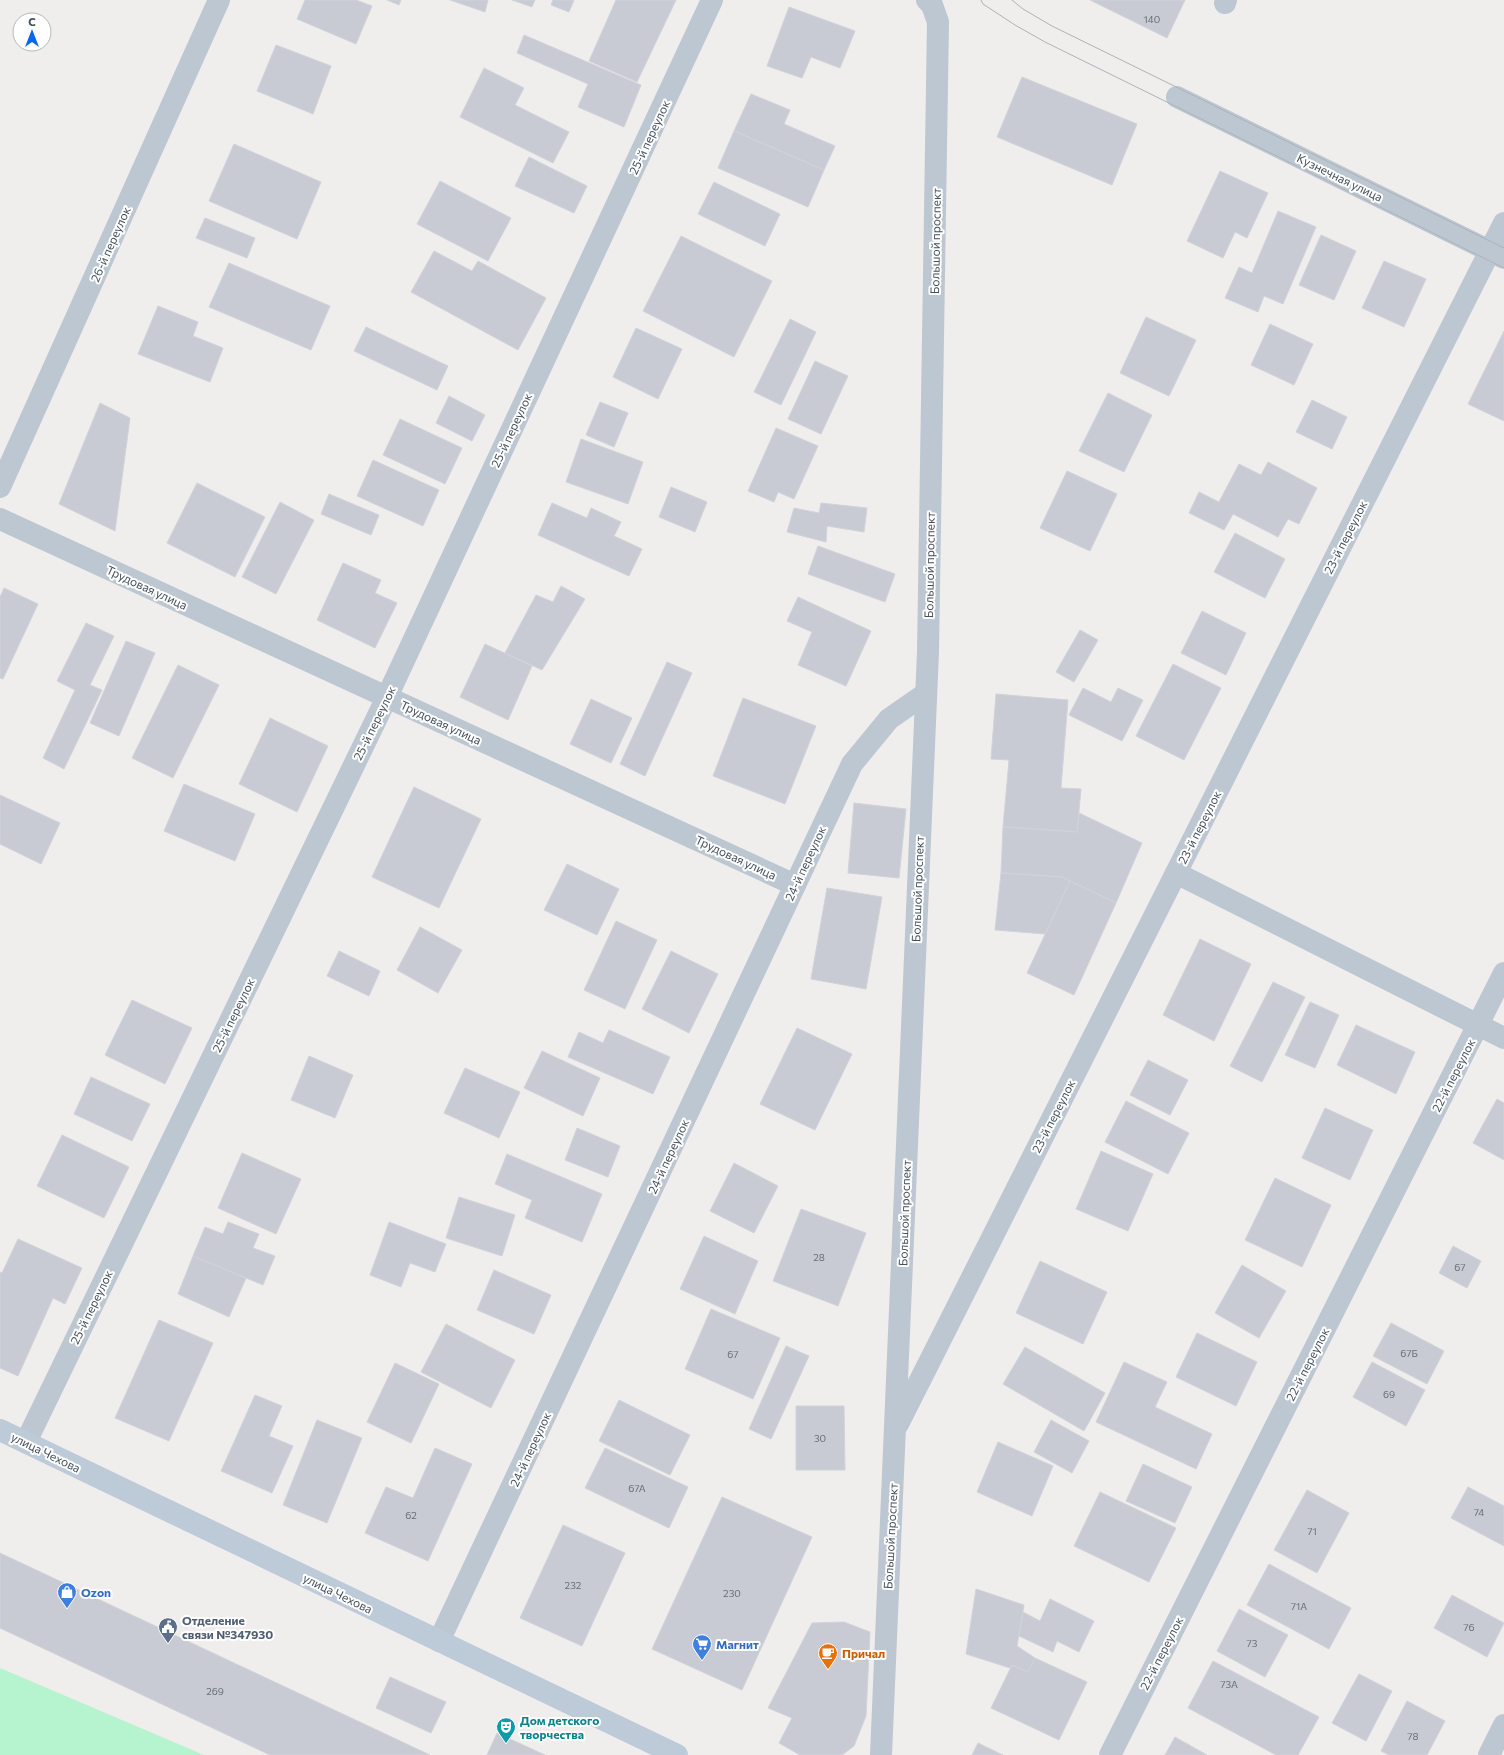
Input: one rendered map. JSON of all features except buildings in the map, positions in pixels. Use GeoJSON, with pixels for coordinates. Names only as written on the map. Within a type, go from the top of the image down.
{"type":"FeatureCollection","features":[{"type":"Feature","properties":{"kind":"main road","name":"улица Чехова"},"geometry":{"type":"LineString","coordinates":[[0,1430],[677,1755]]}},
{"type":"Feature","properties":{"kind":"street","name":"26-й переулок"},"geometry":{"type":"LineString","coordinates":[[0,487],[219,0]]}},
{"type":"Feature","properties":{"kind":"street","name":"25-й переулок"},"geometry":{"type":"LineString","coordinates":[[26,1442],[387,697],[712,0]]}},
{"type":"Feature","properties":{"kind":"street","name":"Большой проспект"},"geometry":{"type":"LineString","coordinates":[[881,1755],[928,652],[938,22],[932,4],[927,0]]}},
{"type":"Feature","properties":{"kind":"street","name":"Кузнечная улица"},"geometry":{"type":"LineString","coordinates":[[1177,97],[1497,254]]}},
{"type":"Feature","properties":{"kind":"street","name":"23-й переулок"},"geometry":{"type":"LineString","coordinates":[[895,1430],[1176,873],[1497,254],[1504,223]]}},
{"type":"Feature","properties":{"kind":"street","name":"Трудовая улица"},"geometry":{"type":"LineString","coordinates":[[0,519],[795,885]]}},
{"type":"Feature","properties":{"kind":"street","name":"24-й переулок"},"geometry":{"type":"LineString","coordinates":[[439,1641],[852,764],[888,719],[926,694]]}},
{"type":"Feature","properties":{"kind":"street"},"geometry":{"type":"LineString","coordinates":[[1176,873],[1504,1038]]}},
{"type":"Feature","properties":{"kind":"street","name":"22-й переулок"},"geometry":{"type":"LineString","coordinates":[[1110,1755],[1504,973]]}},
{"type":"Feature","properties":{"kind":"street"},"geometry":{"type":"LineString","coordinates":[[1489,1755],[1504,1725]]}},
{"type":"Feature","properties":{"kind":"green space"},"geometry":{"type":"Polygon","coordinates":[[[0,1668],[204,1755],[0,1755],[0,1668]]]}},
{"type":"Feature","properties":{"kind":"tram line"},"geometry":{"type":"LineString","coordinates":[[981,0],[983,4],[1045,42],[1504,268]]}},
{"type":"Feature","properties":{"kind":"tram line"},"geometry":{"type":"LineString","coordinates":[[1012,0],[1023,9],[1052,26],[1504,248]]}},
{"type":"Feature","properties":{"kind":"place","name":"Ozon"},"geometry":{"type":"Point","coordinates":[67,1609]}},
{"type":"Feature","properties":{"kind":"place","name":"Отделение связи №347930"},"geometry":{"type":"Point","coordinates":[168,1644]}},
{"type":"Feature","properties":{"kind":"place","name":"Магнит"},"geometry":{"type":"Point","coordinates":[702,1661]}},
{"type":"Feature","properties":{"kind":"place","name":"Причал"},"geometry":{"type":"Point","coordinates":[828,1670]}},
{"type":"Feature","properties":{"kind":"place","name":"Дом детского творчества"},"geometry":{"type":"Point","coordinates":[506,1744]}}]}
